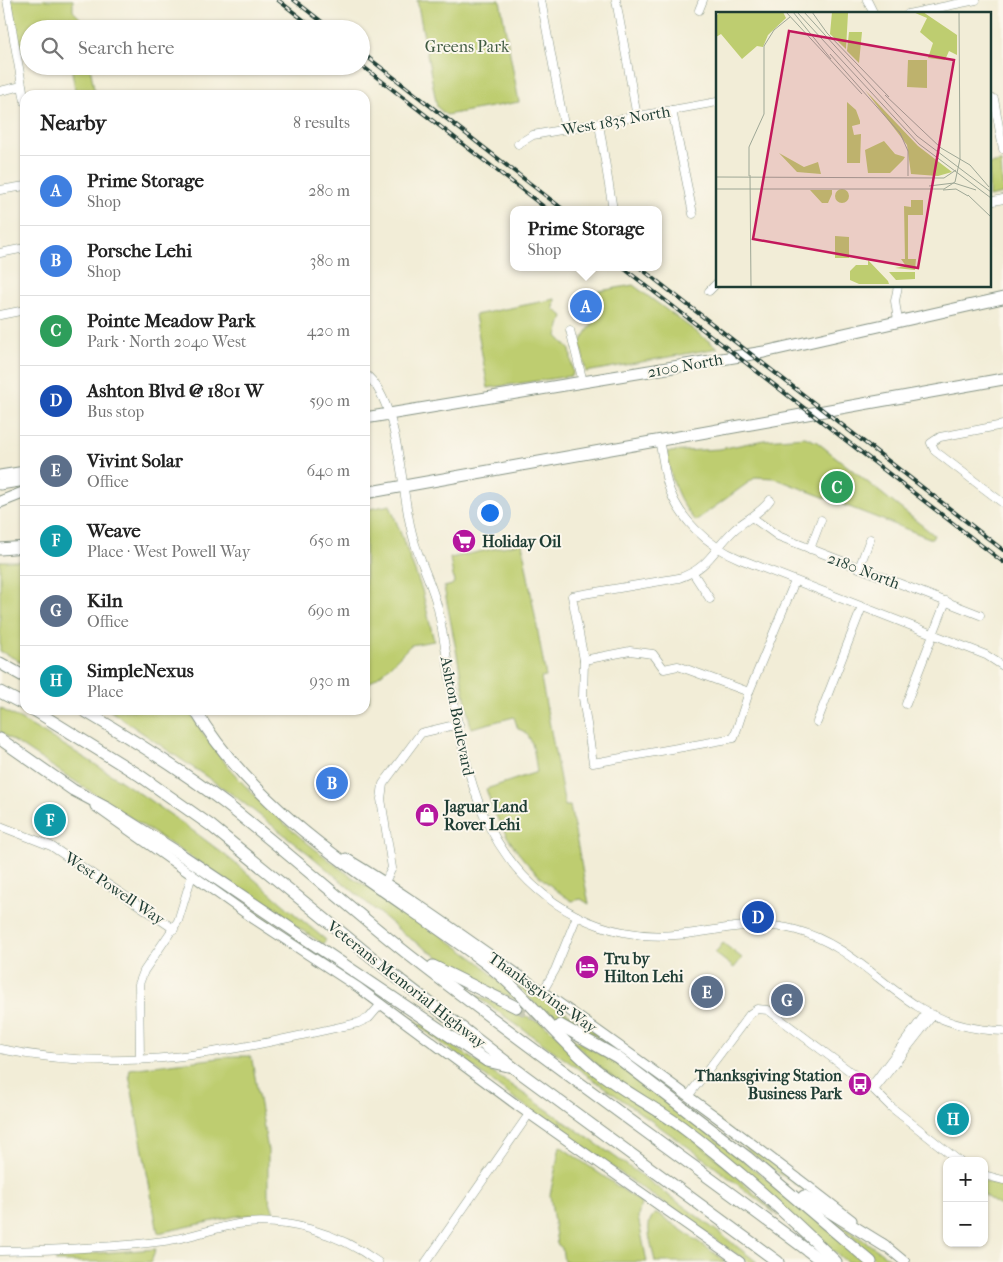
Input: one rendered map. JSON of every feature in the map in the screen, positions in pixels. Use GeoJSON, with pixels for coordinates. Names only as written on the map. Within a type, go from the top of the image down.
{"type":"FeatureCollection","features":[{"type":"Feature","properties":{"kind":"highway","name":"2100 North"},"geometry":{"type":"LineString","coordinates":[[370,417],[764,352],[1003,298]]}},
{"type":"Feature","properties":{"kind":"highway"},"geometry":{"type":"LineString","coordinates":[[370,492],[1003,378]]}},
{"type":"Feature","properties":{"kind":"highway"},"geometry":{"type":"LineString","coordinates":[[0,484],[20,481]]}},
{"type":"Feature","properties":{"kind":"highway"},"geometry":{"type":"LineString","coordinates":[[0,502],[20,494]]}},
{"type":"Feature","properties":{"kind":"highway"},"geometry":{"type":"LineString","coordinates":[[0,550],[20,548]]}},
{"type":"Feature","properties":{"kind":"highway"},"geometry":{"type":"LineString","coordinates":[[0,550],[20,551]]}},
{"type":"Feature","properties":{"kind":"highway"},"geometry":{"type":"LineString","coordinates":[[0,663],[20,674]]}},
{"type":"Feature","properties":{"kind":"highway"},"geometry":{"type":"LineString","coordinates":[[0,692],[20,702]]}},
{"type":"Feature","properties":{"kind":"highway","name":"Veterans Memorial Highway"},"geometry":{"type":"LineString","coordinates":[[42,715],[139,775],[210,826],[391,973],[514,1068],[778,1262]]}},
{"type":"Feature","properties":{"kind":"highway","name":"Veterans Memorial Highway"},"geometry":{"type":"LineString","coordinates":[[91,715],[120,732],[225,803],[408,954],[609,1106],[684,1158],[823,1262]]}},
{"type":"Feature","properties":{"kind":"highway","name":"Thanksgiving Way"},"geometry":{"type":"LineString","coordinates":[[199,715],[234,763],[286,817]]}},
{"type":"Feature","properties":{"kind":"highway"},"geometry":{"type":"LineString","coordinates":[[0,739],[73,790],[107,808],[177,852],[487,1061],[514,1068]]}},
{"type":"Feature","properties":{"kind":"highway"},"geometry":{"type":"LineString","coordinates":[[286,817],[326,850],[482,960],[590,1065],[709,1147],[794,1221],[836,1262]]}},
{"type":"Feature","properties":{"kind":"highway"},"geometry":{"type":"LineString","coordinates":[[408,954],[516,1007]]}},
{"type":"Feature","properties":{"kind":"highway"},"geometry":{"type":"LineString","coordinates":[[560,1025],[617,1057],[747,1158],[872,1262]]}},
{"type":"Feature","properties":{"kind":"highway"},"geometry":{"type":"LineString","coordinates":[[747,1158],[795,1191],[885,1246]]}},
{"type":"Feature","properties":{"kind":"main road"},"geometry":{"type":"LineString","coordinates":[[0,475],[20,472]]}},
{"type":"Feature","properties":{"kind":"main road"},"geometry":{"type":"LineString","coordinates":[[73,790],[192,875],[381,1004],[530,1114],[740,1262]]}},
{"type":"Feature","properties":{"kind":"main road","name":"Thanksgiving Way"},"geometry":{"type":"LineString","coordinates":[[286,817],[385,882],[689,1095],[905,1262]]}},
{"type":"Feature","properties":{"kind":"street"},"geometry":{"type":"LineString","coordinates":[[7,0],[23,90]]}},
{"type":"Feature","properties":{"kind":"street"},"geometry":{"type":"LineString","coordinates":[[541,0],[565,130]]}},
{"type":"Feature","properties":{"kind":"street"},"geometry":{"type":"LineString","coordinates":[[616,0],[637,117]]}},
{"type":"Feature","properties":{"kind":"street"},"geometry":{"type":"LineString","coordinates":[[699,10],[703,0]]}},
{"type":"Feature","properties":{"kind":"street"},"geometry":{"type":"LineString","coordinates":[[867,0],[873,12]]}},
{"type":"Feature","properties":{"kind":"street"},"geometry":{"type":"LineString","coordinates":[[918,12],[976,0]]}},
{"type":"Feature","properties":{"kind":"street"},"geometry":{"type":"LineString","coordinates":[[0,23],[10,21]]}},
{"type":"Feature","properties":{"kind":"street"},"geometry":{"type":"LineString","coordinates":[[0,91],[22,86]]}},
{"type":"Feature","properties":{"kind":"street"},"geometry":{"type":"LineString","coordinates":[[994,100],[1003,148]]}},
{"type":"Feature","properties":{"kind":"street","name":"West 1835 North"},"geometry":{"type":"LineString","coordinates":[[518,144],[529,137],[716,102]]}},
{"type":"Feature","properties":{"kind":"street"},"geometry":{"type":"LineString","coordinates":[[672,110],[693,214]]}},
{"type":"Feature","properties":{"kind":"street"},"geometry":{"type":"LineString","coordinates":[[599,124],[612,206]]}},
{"type":"Feature","properties":{"kind":"street"},"geometry":{"type":"LineString","coordinates":[[990,129],[999,128]]}},
{"type":"Feature","properties":{"kind":"street"},"geometry":{"type":"LineString","coordinates":[[0,190],[20,187]]}},
{"type":"Feature","properties":{"kind":"street"},"geometry":{"type":"LineString","coordinates":[[990,202],[1003,199]]}},
{"type":"Feature","properties":{"kind":"street"},"geometry":{"type":"LineString","coordinates":[[0,253],[20,249]]}},
{"type":"Feature","properties":{"kind":"street"},"geometry":{"type":"LineString","coordinates":[[709,291],[716,284]]}},
{"type":"Feature","properties":{"kind":"street"},"geometry":{"type":"LineString","coordinates":[[898,288],[895,301],[898,321]]}},
{"type":"Feature","properties":{"kind":"street"},"geometry":{"type":"LineString","coordinates":[[0,314],[20,311]]}},
{"type":"Feature","properties":{"kind":"street"},"geometry":{"type":"LineString","coordinates":[[570,330],[583,382]]}},
{"type":"Feature","properties":{"kind":"street","name":"Ashton Boulevard"},"geometry":{"type":"LineString","coordinates":[[370,377],[381,391],[389,414],[412,534],[436,602],[473,791],[486,823],[500,848],[518,870],[540,892],[577,916],[609,928],[650,935],[677,935],[743,925],[768,925],[794,930],[837,947],[903,997],[930,1014],[971,1028],[1003,1031]]}},
{"type":"Feature","properties":{"kind":"street"},"geometry":{"type":"LineString","coordinates":[[1002,425],[940,437],[931,443],[935,451],[1003,503]]}},
{"type":"Feature","properties":{"kind":"street"},"geometry":{"type":"LineString","coordinates":[[658,440],[668,484],[678,505],[692,526],[719,549],[795,581],[986,655],[1003,666]]}},
{"type":"Feature","properties":{"kind":"street"},"geometry":{"type":"LineString","coordinates":[[770,500],[753,518],[734,530],[709,560],[693,573],[679,578],[572,596],[584,660],[582,698],[594,762],[734,738],[749,692],[795,581]]}},
{"type":"Feature","properties":{"kind":"street","name":"2180 North"},"geometry":{"type":"LineString","coordinates":[[753,518],[769,532],[980,615]]}},
{"type":"Feature","properties":{"kind":"street"},"geometry":{"type":"LineString","coordinates":[[810,549],[820,520]]}},
{"type":"Feature","properties":{"kind":"street"},"geometry":{"type":"LineString","coordinates":[[859,568],[870,539]]}},
{"type":"Feature","properties":{"kind":"street"},"geometry":{"type":"LineString","coordinates":[[693,573],[710,599]]}},
{"type":"Feature","properties":{"kind":"street"},"geometry":{"type":"LineString","coordinates":[[906,704],[946,602]]}},
{"type":"Feature","properties":{"kind":"street"},"geometry":{"type":"LineString","coordinates":[[817,722],[862,607]]}},
{"type":"Feature","properties":{"kind":"street"},"geometry":{"type":"LineString","coordinates":[[584,660],[630,651],[653,654],[664,669],[678,666],[749,692]]}},
{"type":"Feature","properties":{"kind":"street"},"geometry":{"type":"LineString","coordinates":[[385,882],[392,868],[381,799],[383,784],[421,733],[459,724]]}},
{"type":"Feature","properties":{"kind":"street","name":"West Powell Way"},"geometry":{"type":"LineString","coordinates":[[0,826],[51,846],[174,929]]}},
{"type":"Feature","properties":{"kind":"street"},"geometry":{"type":"LineString","coordinates":[[140,1060],[139,984],[144,972],[174,929],[192,875]]}},
{"type":"Feature","properties":{"kind":"street"},"geometry":{"type":"LineString","coordinates":[[543,992],[562,956],[577,916]]}},
{"type":"Feature","properties":{"kind":"street"},"geometry":{"type":"LineString","coordinates":[[0,1049],[60,1058],[140,1060],[223,1052],[358,1023],[369,1018],[381,1004]]}},
{"type":"Feature","properties":{"kind":"street"},"geometry":{"type":"LineString","coordinates":[[689,1095],[750,1014],[760,1009],[771,1011],[872,1089],[891,1107],[954,1157]]}},
{"type":"Feature","properties":{"kind":"street"},"geometry":{"type":"LineString","coordinates":[[872,1089],[930,1014]]}},
{"type":"Feature","properties":{"kind":"street"},"geometry":{"type":"LineString","coordinates":[[426,1262],[530,1114]]}},
{"type":"Feature","properties":{"kind":"street"},"geometry":{"type":"LineString","coordinates":[[988,1176],[1003,1180]]}},
{"type":"Feature","properties":{"kind":"street"},"geometry":{"type":"LineString","coordinates":[[0,1252],[160,1242],[227,1226],[261,1222],[288,1224],[316,1231],[354,1247],[378,1262]]}},
{"type":"Feature","properties":{"kind":"green space"},"geometry":{"type":"Polygon","coordinates":[[[11,0],[73,0],[73,11],[82,20],[20,20],[19,51],[11,0]]]}},
{"type":"Feature","properties":{"kind":"green space","name":"Greens Park"},"geometry":{"type":"Polygon","coordinates":[[[417,0],[500,0],[519,102],[446,115],[437,107],[417,0]]]}},
{"type":"Feature","properties":{"kind":"green space"},"geometry":{"type":"Polygon","coordinates":[[[73,75],[92,75],[94,90],[75,90],[73,75]]]}},
{"type":"Feature","properties":{"kind":"green space"},"geometry":{"type":"Polygon","coordinates":[[[1001,162],[1003,194],[990,197],[990,164],[1001,162]]]}},
{"type":"Feature","properties":{"kind":"green space"},"geometry":{"type":"Polygon","coordinates":[[[633,285],[718,348],[586,372],[580,343],[595,319],[594,292],[633,285]]]}},
{"type":"Feature","properties":{"kind":"green space"},"geometry":{"type":"Polygon","coordinates":[[[555,299],[554,309],[563,316],[557,336],[570,350],[573,373],[571,376],[488,388],[475,315],[555,299]]]}},
{"type":"Feature","properties":{"kind":"green space"},"geometry":{"type":"Polygon","coordinates":[[[805,437],[817,442],[934,535],[932,539],[774,478],[756,477],[695,521],[684,506],[673,480],[667,452],[720,449],[764,440],[805,437]]]}},
{"type":"Feature","properties":{"kind":"green space"},"geometry":{"type":"Polygon","coordinates":[[[390,505],[422,590],[434,641],[411,645],[384,672],[370,682],[370,509],[390,505]]]}},
{"type":"Feature","properties":{"kind":"green space"},"geometry":{"type":"Polygon","coordinates":[[[522,543],[546,677],[541,678],[565,806],[570,806],[589,904],[581,899],[572,901],[543,879],[530,866],[508,838],[492,806],[486,789],[537,772],[533,746],[528,735],[518,729],[514,717],[471,728],[444,587],[452,585],[454,582],[450,558],[522,543]]]}},
{"type":"Feature","properties":{"kind":"green space"},"geometry":{"type":"Polygon","coordinates":[[[0,561],[20,561],[20,661],[0,651],[0,561]]]}},
{"type":"Feature","properties":{"kind":"green space"},"geometry":{"type":"Polygon","coordinates":[[[0,708],[87,759],[171,815],[225,855],[326,940],[323,944],[0,732],[0,708]]]}},
{"type":"Feature","properties":{"kind":"green space"},"geometry":{"type":"Polygon","coordinates":[[[116,715],[192,715],[202,732],[232,771],[285,824],[345,872],[382,893],[479,962],[520,1001],[497,992],[458,970],[405,935],[309,854],[236,797],[116,715]]]}},
{"type":"Feature","properties":{"kind":"green space"},"geometry":{"type":"Polygon","coordinates":[[[182,863],[290,934],[578,1131],[651,1182],[757,1262],[749,1262],[730,1250],[507,1093],[398,1010],[182,863]]]}},
{"type":"Feature","properties":{"kind":"green space"},"geometry":{"type":"Polygon","coordinates":[[[723,943],[742,958],[734,968],[715,953],[723,943]]]}},
{"type":"Feature","properties":{"kind":"green space"},"geometry":{"type":"Polygon","coordinates":[[[488,957],[699,1106],[827,1205],[772,1169],[618,1050],[592,1034],[541,1010],[488,957]]]}},
{"type":"Feature","properties":{"kind":"green space"},"geometry":{"type":"Polygon","coordinates":[[[472,993],[542,1023],[697,1141],[779,1216],[695,1152],[472,993]]]}},
{"type":"Feature","properties":{"kind":"green space"},"geometry":{"type":"Polygon","coordinates":[[[562,1033],[613,1061],[636,1077],[767,1179],[867,1262],[847,1262],[603,1069],[562,1033]]]}},
{"type":"Feature","properties":{"kind":"green space"},"geometry":{"type":"Polygon","coordinates":[[[235,1056],[250,1056],[252,1060],[268,1150],[268,1195],[274,1213],[237,1216],[158,1233],[129,1075],[130,1069],[235,1056]]]}},
{"type":"Feature","properties":{"kind":"green space"},"geometry":{"type":"Polygon","coordinates":[[[560,1146],[639,1201],[641,1204],[638,1217],[647,1262],[564,1262],[562,1248],[557,1244],[550,1195],[560,1146]]]}},
{"type":"Feature","properties":{"kind":"green space"},"geometry":{"type":"Polygon","coordinates":[[[988,1181],[1003,1187],[1003,1206],[1001,1207],[988,1198],[988,1181]]]}},
{"type":"Feature","properties":{"kind":"green space"},"geometry":{"type":"Polygon","coordinates":[[[811,1204],[895,1262],[877,1262],[849,1234],[811,1204]]]}},
{"type":"Feature","properties":{"kind":"green space"},"geometry":{"type":"Polygon","coordinates":[[[657,1213],[727,1262],[655,1262],[649,1228],[652,1217],[657,1213]]]}},
{"type":"Feature","properties":{"kind":"green space"},"geometry":{"type":"Polygon","coordinates":[[[156,1249],[151,1262],[56,1262],[56,1256],[156,1249]]]}},
{"type":"Feature","properties":{"kind":"tunnel"},"geometry":{"type":"LineString","coordinates":[[516,1007],[544,1019]]}},
{"type":"Feature","properties":{"kind":"railway"},"geometry":{"type":"LineString","coordinates":[[278,0],[304,20]]}},
{"type":"Feature","properties":{"kind":"railway"},"geometry":{"type":"LineString","coordinates":[[294,0],[320,20]]}},
{"type":"Feature","properties":{"kind":"railway"},"geometry":{"type":"LineString","coordinates":[[370,59],[559,206]]}},
{"type":"Feature","properties":{"kind":"railway"},"geometry":{"type":"LineString","coordinates":[[370,72],[543,206]]}},
{"type":"Feature","properties":{"kind":"railway"},"geometry":{"type":"LineString","coordinates":[[627,271],[1003,562]]}},
{"type":"Feature","properties":{"kind":"railway"},"geometry":{"type":"LineString","coordinates":[[644,271],[1003,550]]}},
{"type":"Feature","properties":{"kind":"place","name":"Prime Storage"},"geometry":{"type":"Point","coordinates":[586,306]}},
{"type":"Feature","properties":{"kind":"place","name":"Pointe Meadow Park"},"geometry":{"type":"Point","coordinates":[837,487]}},
{"type":"Feature","properties":{"kind":"place","name":"Holiday Oil"},"geometry":{"type":"Point","coordinates":[464,541]}},
{"type":"Feature","properties":{"kind":"place","name":"Porsche Lehi"},"geometry":{"type":"Point","coordinates":[332,783]}},
{"type":"Feature","properties":{"kind":"place","name":"Jaguar Land Rover Lehi"},"geometry":{"type":"Point","coordinates":[427,815]}},
{"type":"Feature","properties":{"kind":"place","name":"Weave"},"geometry":{"type":"Point","coordinates":[50,820]}},
{"type":"Feature","properties":{"kind":"place","name":"Ashton Blvd @ 1801 W"},"geometry":{"type":"Point","coordinates":[758,917]}},
{"type":"Feature","properties":{"kind":"place","name":"Tru by Hilton Lehi"},"geometry":{"type":"Point","coordinates":[587,967]}},
{"type":"Feature","properties":{"kind":"place","name":"Vivint Solar"},"geometry":{"type":"Point","coordinates":[707,992]}},
{"type":"Feature","properties":{"kind":"place","name":"Kiln"},"geometry":{"type":"Point","coordinates":[787,1000]}},
{"type":"Feature","properties":{"kind":"place","name":"Thanksgiving Station Business Park"},"geometry":{"type":"Point","coordinates":[860,1084]}},
{"type":"Feature","properties":{"kind":"place","name":"SimpleNexus"},"geometry":{"type":"Point","coordinates":[953,1119]}}]}
